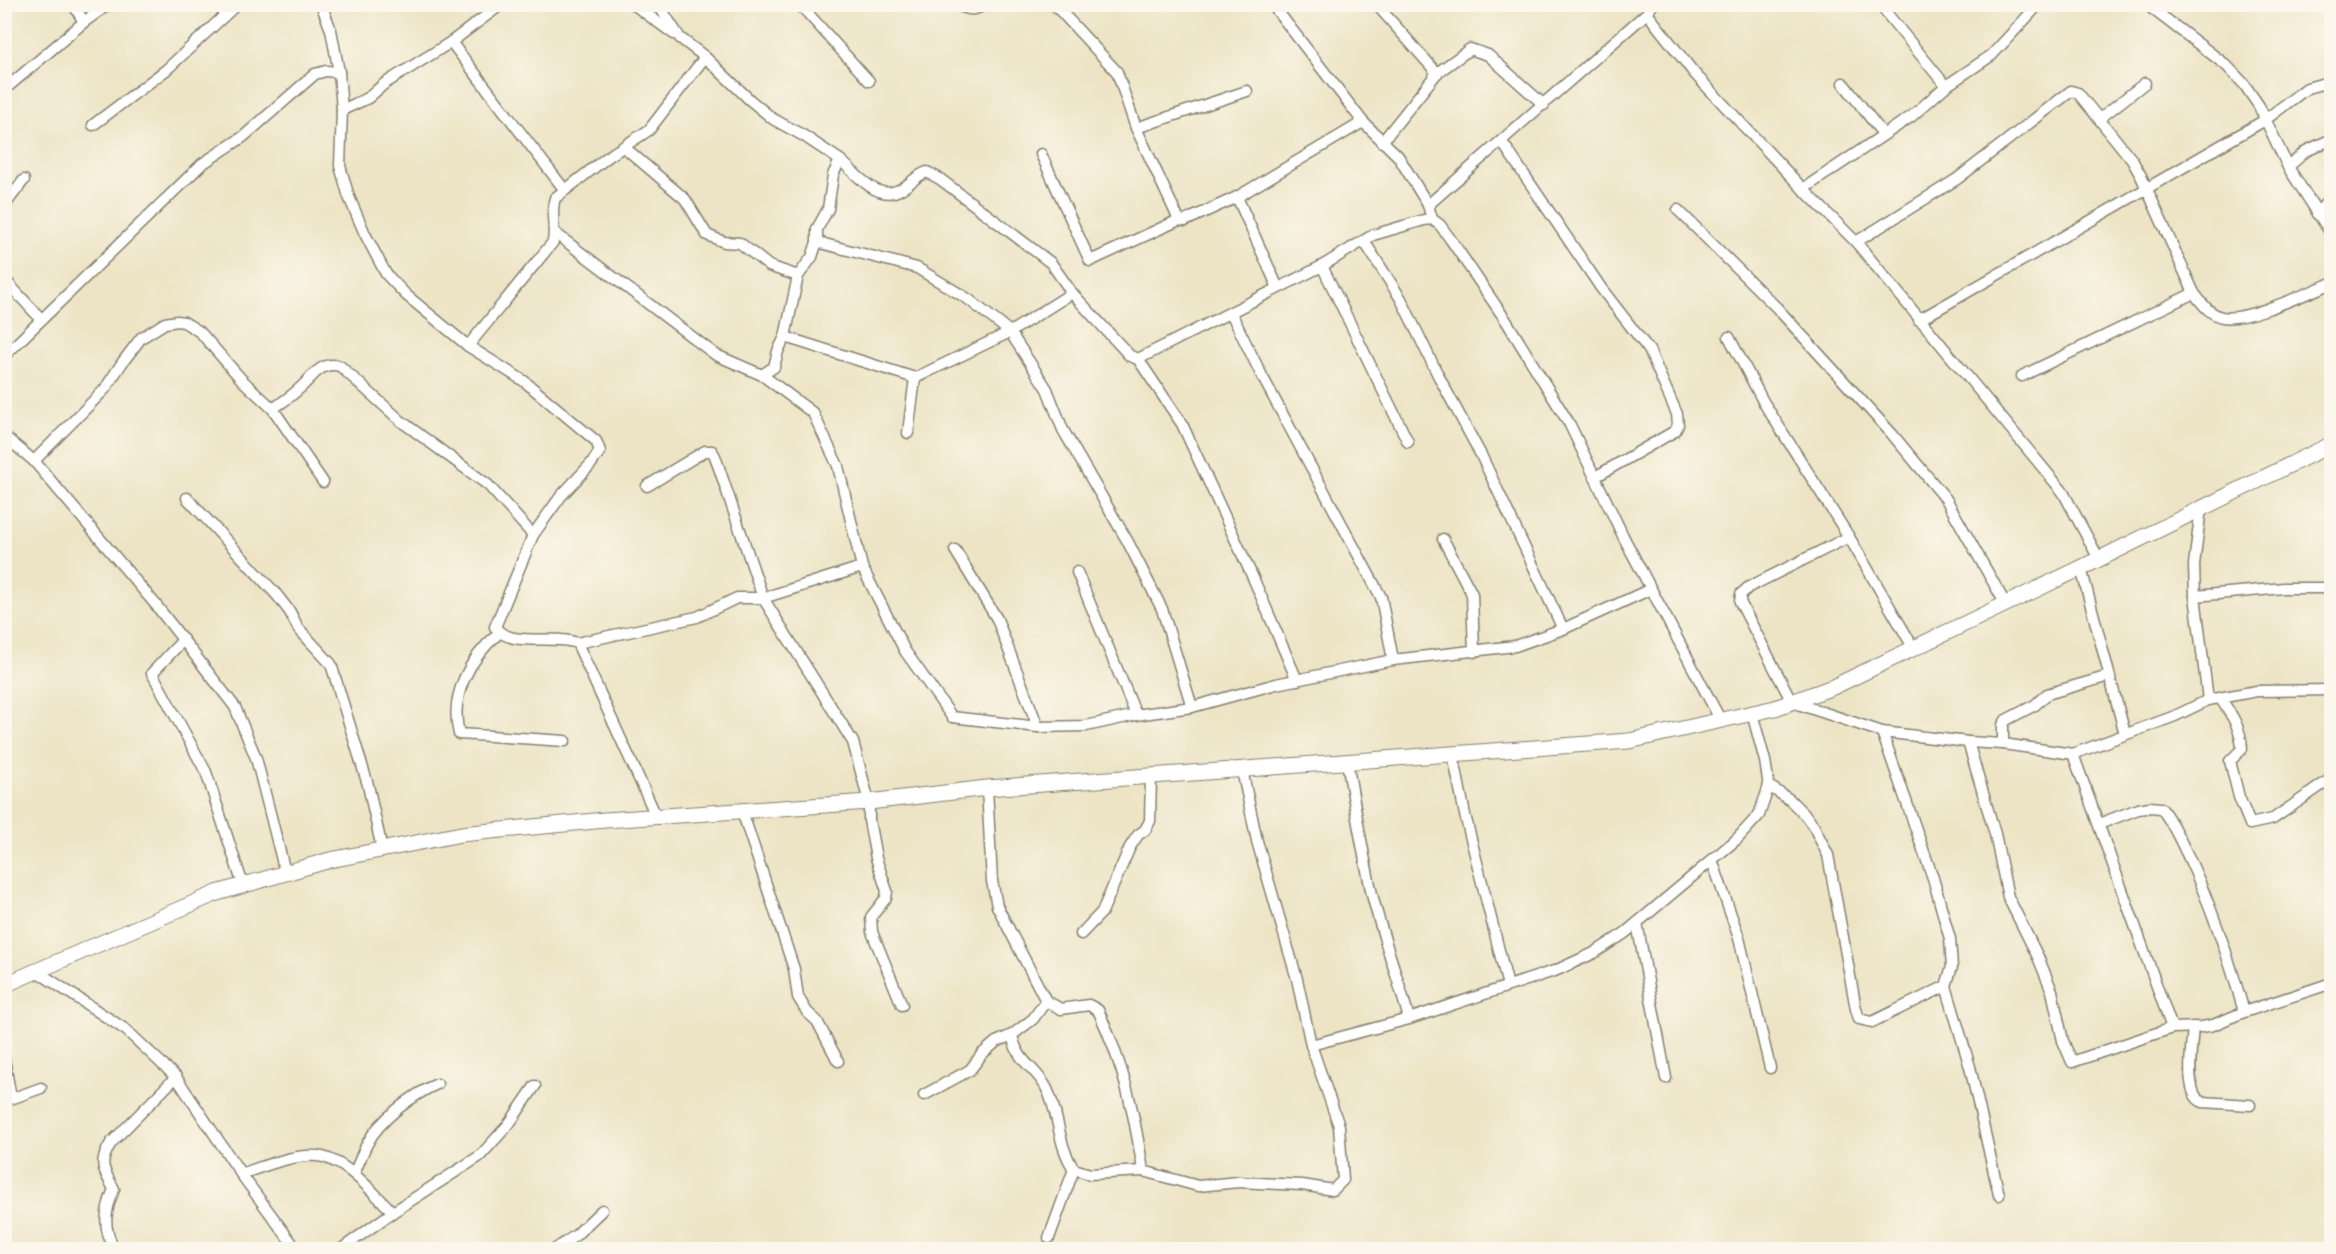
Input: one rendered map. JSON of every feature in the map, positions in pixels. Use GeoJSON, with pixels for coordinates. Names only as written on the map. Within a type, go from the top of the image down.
{"type":"FeatureCollection","features":[{"type":"Feature","properties":{"kind":"street"},"geometry":{"type":"LineString","coordinates":[[73,4],[84,22]]}},
{"type":"Feature","properties":{"kind":"street"},"geometry":{"type":"LineString","coordinates":[[4,90],[84,22],[109,4]]}},
{"type":"Feature","properties":{"kind":"street"},"geometry":{"type":"LineString","coordinates":[[93,125],[166,70],[237,4]]}},
{"type":"Feature","properties":{"kind":"street"},"geometry":{"type":"LineString","coordinates":[[321,4],[331,30],[339,72],[342,110],[340,166],[349,197],[386,274],[406,295],[468,346],[524,381],[596,441],[600,450],[591,464],[561,496],[533,535],[495,627],[499,633],[509,638],[567,639],[577,644],[657,818]]}},
{"type":"Feature","properties":{"kind":"street"},"geometry":{"type":"LineString","coordinates":[[342,110],[368,98],[384,84],[451,42],[502,4]]}},
{"type":"Feature","properties":{"kind":"street"},"geometry":{"type":"LineString","coordinates":[[633,4],[705,57],[773,119],[840,160],[876,191],[887,194],[900,190],[918,175],[927,172],[1051,263],[1072,293],[1130,356],[1138,359],[1182,424],[1297,680]]}},
{"type":"Feature","properties":{"kind":"street"},"geometry":{"type":"LineString","coordinates":[[658,4],[680,38]]}},
{"type":"Feature","properties":{"kind":"street"},"geometry":{"type":"LineString","coordinates":[[957,4],[963,9],[972,10],[986,4]]}},
{"type":"Feature","properties":{"kind":"street"},"geometry":{"type":"LineString","coordinates":[[1054,4],[1117,72],[1137,129],[1179,220]]}},
{"type":"Feature","properties":{"kind":"street"},"geometry":{"type":"LineString","coordinates":[[1272,4],[1363,122],[1398,156],[1428,205],[1432,219],[1440,225],[1451,240],[1507,322],[1570,425],[1650,589],[1721,721]]}},
{"type":"Feature","properties":{"kind":"street"},"geometry":{"type":"LineString","coordinates":[[1376,4],[1437,73]]}},
{"type":"Feature","properties":{"kind":"street"},"geometry":{"type":"LineString","coordinates":[[1879,4],[1946,86]]}},
{"type":"Feature","properties":{"kind":"street"},"geometry":{"type":"LineString","coordinates":[[1803,189],[1912,116],[1946,86],[1992,54],[2039,4]]}},
{"type":"Feature","properties":{"kind":"street"},"geometry":{"type":"LineString","coordinates":[[2146,4],[2226,65],[2244,84],[2288,167],[2331,235]]}},
{"type":"Feature","properties":{"kind":"street"},"geometry":{"type":"LineString","coordinates":[[802,6],[869,81]]}},
{"type":"Feature","properties":{"kind":"street"},"geometry":{"type":"LineString","coordinates":[[1428,205],[1544,105],[1650,9],[1694,73],[1856,242],[2063,492],[2099,559]]}},
{"type":"Feature","properties":{"kind":"street"},"geometry":{"type":"LineString","coordinates":[[451,42],[564,189]]}},
{"type":"Feature","properties":{"kind":"street"},"geometry":{"type":"LineString","coordinates":[[1382,142],[1437,73],[1470,49],[1488,55],[1544,105]]}},
{"type":"Feature","properties":{"kind":"street"},"geometry":{"type":"LineString","coordinates":[[468,346],[553,242],[555,232],[552,207],[555,198],[564,189],[649,130],[705,57]]}},
{"type":"Feature","properties":{"kind":"street"},"geometry":{"type":"LineString","coordinates":[[4,356],[202,164],[243,137],[315,74],[326,71],[339,72]]}},
{"type":"Feature","properties":{"kind":"street"},"geometry":{"type":"LineString","coordinates":[[1919,320],[2265,120],[2307,88],[2331,81]]}},
{"type":"Feature","properties":{"kind":"street"},"geometry":{"type":"LineString","coordinates":[[1843,83],[1883,134]]}},
{"type":"Feature","properties":{"kind":"street"},"geometry":{"type":"LineString","coordinates":[[2099,119],[2145,83]]}},
{"type":"Feature","properties":{"kind":"street"},"geometry":{"type":"LineString","coordinates":[[1137,129],[1247,91]]}},
{"type":"Feature","properties":{"kind":"street"},"geometry":{"type":"LineString","coordinates":[[1856,242],[1957,179],[2071,92],[2078,93],[2132,160],[2194,293],[2206,308],[2222,317],[2247,316],[2331,283]]}},
{"type":"Feature","properties":{"kind":"street"},"geometry":{"type":"LineString","coordinates":[[1041,154],[1090,261],[1179,220],[1185,221],[1237,197],[1363,122]]}},
{"type":"Feature","properties":{"kind":"street"},"geometry":{"type":"LineString","coordinates":[[2288,167],[2306,151],[2331,139]]}},
{"type":"Feature","properties":{"kind":"street"},"geometry":{"type":"LineString","coordinates":[[1502,142],[1601,288],[1648,350],[1677,414],[1676,431],[1595,477]]}},
{"type":"Feature","properties":{"kind":"street"},"geometry":{"type":"LineString","coordinates":[[624,147],[685,199],[707,235],[724,242],[740,243],[769,266],[798,276]]}},
{"type":"Feature","properties":{"kind":"street"},"geometry":{"type":"LineString","coordinates":[[762,375],[774,367],[785,337],[798,276],[812,257],[817,242],[817,229],[828,209],[833,176],[840,160]]}},
{"type":"Feature","properties":{"kind":"street"},"geometry":{"type":"LineString","coordinates":[[4,206],[24,180]]}},
{"type":"Feature","properties":{"kind":"street"},"geometry":{"type":"LineString","coordinates":[[2317,214],[2331,196]]}},
{"type":"Feature","properties":{"kind":"street"},"geometry":{"type":"LineString","coordinates":[[1237,197],[1278,288]]}},
{"type":"Feature","properties":{"kind":"street"},"geometry":{"type":"LineString","coordinates":[[1678,210],[1777,308],[1892,434],[1946,499],[2005,603]]}},
{"type":"Feature","properties":{"kind":"street"},"geometry":{"type":"LineString","coordinates":[[1138,359],[1322,266],[1373,235],[1432,219]]}},
{"type":"Feature","properties":{"kind":"street"},"geometry":{"type":"LineString","coordinates":[[555,232],[716,355],[762,375],[813,413],[838,466],[862,567],[905,651],[952,717],[1038,727],[1086,726],[1192,706],[1297,680],[1393,660],[1515,646],[1563,629],[1650,589]]}},
{"type":"Feature","properties":{"kind":"street"},"geometry":{"type":"LineString","coordinates":[[1364,241],[1401,299],[1481,455],[1563,629]]}},
{"type":"Feature","properties":{"kind":"street"},"geometry":{"type":"LineString","coordinates":[[817,242],[917,268],[968,299],[1010,332],[1047,389],[1064,430],[1128,542],[1162,609],[1192,706]]}},
{"type":"Feature","properties":{"kind":"street"},"geometry":{"type":"LineString","coordinates":[[1322,266],[1408,442]]}},
{"type":"Feature","properties":{"kind":"street"},"geometry":{"type":"LineString","coordinates":[[4,279],[41,319]]}},
{"type":"Feature","properties":{"kind":"street"},"geometry":{"type":"LineString","coordinates":[[785,337],[915,378],[1010,332],[1072,293]]}},
{"type":"Feature","properties":{"kind":"street"},"geometry":{"type":"LineString","coordinates":[[2022,376],[2194,293]]}},
{"type":"Feature","properties":{"kind":"street"},"geometry":{"type":"LineString","coordinates":[[1231,313],[1262,376],[1381,597],[1393,660]]}},
{"type":"Feature","properties":{"kind":"street"},"geometry":{"type":"LineString","coordinates":[[33,460],[105,389],[141,338],[165,323],[184,322],[200,332],[242,380],[273,409],[323,482]]}},
{"type":"Feature","properties":{"kind":"street"},"geometry":{"type":"LineString","coordinates":[[1729,337],[1764,403],[1849,537],[1913,647]]}},
{"type":"Feature","properties":{"kind":"street"},"geometry":{"type":"LineString","coordinates":[[273,409],[302,387],[316,371],[326,365],[340,366],[401,421],[488,486],[533,535]]}},
{"type":"Feature","properties":{"kind":"street"},"geometry":{"type":"LineString","coordinates":[[908,433],[915,378]]}},
{"type":"Feature","properties":{"kind":"street"},"geometry":{"type":"LineString","coordinates":[[4,436],[33,460],[183,640],[235,707],[256,759],[285,872]]}},
{"type":"Feature","properties":{"kind":"street"},"geometry":{"type":"LineString","coordinates":[[4,985],[155,919],[243,885],[285,872],[382,849],[461,834],[869,802],[987,788],[1629,741],[1721,721],[1792,702],[1833,687],[2331,444]]}},
{"type":"Feature","properties":{"kind":"street"},"geometry":{"type":"LineString","coordinates":[[647,486],[705,452],[711,451],[716,456],[764,598],[854,742],[869,802],[869,820],[876,858],[887,891],[886,898],[872,917],[872,932],[902,1005]]}},
{"type":"Feature","properties":{"kind":"street"},"geometry":{"type":"LineString","coordinates":[[188,498],[276,594],[290,612],[298,628],[331,664],[368,785],[382,849]]}},
{"type":"Feature","properties":{"kind":"street"},"geometry":{"type":"LineString","coordinates":[[2201,508],[2194,566],[2195,596],[2208,700]]}},
{"type":"Feature","properties":{"kind":"street"},"geometry":{"type":"LineString","coordinates":[[1849,537],[1749,586],[1741,594],[1740,602],[1792,702],[1882,732],[2003,744],[2073,754],[2175,716],[2208,700],[2257,691],[2331,690]]}},
{"type":"Feature","properties":{"kind":"street"},"geometry":{"type":"LineString","coordinates":[[1443,539],[1472,594],[1474,652]]}},
{"type":"Feature","properties":{"kind":"street"},"geometry":{"type":"LineString","coordinates":[[954,550],[997,619],[1038,727]]}},
{"type":"Feature","properties":{"kind":"street"},"geometry":{"type":"LineString","coordinates":[[577,644],[697,617],[737,598],[764,598],[862,567]]}},
{"type":"Feature","properties":{"kind":"street"},"geometry":{"type":"LineString","coordinates":[[2080,568],[2125,734]]}},
{"type":"Feature","properties":{"kind":"street"},"geometry":{"type":"LineString","coordinates":[[1077,572],[1136,715]]}},
{"type":"Feature","properties":{"kind":"street"},"geometry":{"type":"LineString","coordinates":[[2195,596],[2284,588],[2331,588]]}},
{"type":"Feature","properties":{"kind":"street"},"geometry":{"type":"LineString","coordinates":[[499,633],[486,645],[458,689],[459,734],[565,741]]}},
{"type":"Feature","properties":{"kind":"street"},"geometry":{"type":"LineString","coordinates":[[183,640],[152,673],[206,772],[243,885]]}},
{"type":"Feature","properties":{"kind":"street"},"geometry":{"type":"LineString","coordinates":[[2003,744],[2003,725],[2006,720],[2035,705],[2047,694],[2109,676]]}},
{"type":"Feature","properties":{"kind":"street"},"geometry":{"type":"LineString","coordinates":[[2220,698],[2235,719],[2242,735],[2242,749],[2230,761],[2239,797],[2250,824],[2273,819],[2331,778]]}},
{"type":"Feature","properties":{"kind":"street"},"geometry":{"type":"LineString","coordinates":[[1311,1046],[1409,1018],[1557,970],[1594,953],[1637,923],[1712,860],[1759,815],[1769,786],[1752,713]]}},
{"type":"Feature","properties":{"kind":"street"},"geometry":{"type":"LineString","coordinates":[[1882,732],[1933,878],[1950,939],[1952,967],[1946,986],[1970,1067],[1999,1195]]}},
{"type":"Feature","properties":{"kind":"street"},"geometry":{"type":"LineString","coordinates":[[1968,742],[1995,834],[2008,897],[2038,957],[2052,992],[2063,1041],[2072,1062],[2172,1028],[2213,1025],[2244,1012],[2331,983]]}},
{"type":"Feature","properties":{"kind":"street"},"geometry":{"type":"LineString","coordinates":[[1453,754],[1508,986]]}},
{"type":"Feature","properties":{"kind":"street"},"geometry":{"type":"LineString","coordinates":[[2073,754],[2172,1028]]}},
{"type":"Feature","properties":{"kind":"street"},"geometry":{"type":"LineString","coordinates":[[1347,762],[1372,894],[1409,1018]]}},
{"type":"Feature","properties":{"kind":"street"},"geometry":{"type":"LineString","coordinates":[[1012,1035],[1015,1051],[1046,1088],[1065,1155],[1074,1169],[1090,1173],[1143,1171],[1198,1186],[1238,1182],[1302,1185],[1333,1190],[1340,1185],[1343,1180],[1340,1126],[1311,1046],[1297,979],[1257,842],[1242,770]]}},
{"type":"Feature","properties":{"kind":"street"},"geometry":{"type":"LineString","coordinates":[[1081,934],[1102,912],[1130,847],[1150,821],[1151,777]]}},
{"type":"Feature","properties":{"kind":"street"},"geometry":{"type":"LineString","coordinates":[[1769,786],[1790,800],[1806,816],[1814,826],[1828,855],[1859,1018],[1872,1022],[1946,986]]}},
{"type":"Feature","properties":{"kind":"street"},"geometry":{"type":"LineString","coordinates":[[987,788],[992,881],[997,906],[1046,1000],[1061,1009],[1089,1005],[1098,1010],[1113,1044],[1131,1100],[1143,1171]]}},
{"type":"Feature","properties":{"kind":"street"},"geometry":{"type":"LineString","coordinates":[[2099,824],[2150,807],[2161,808],[2170,820],[2202,885],[2227,951],[2244,1012]]}},
{"type":"Feature","properties":{"kind":"street"},"geometry":{"type":"LineString","coordinates":[[742,811],[794,969],[798,997],[807,1012],[817,1021],[838,1061]]}},
{"type":"Feature","properties":{"kind":"street"},"geometry":{"type":"LineString","coordinates":[[1712,860],[1739,938],[1770,1068]]}},
{"type":"Feature","properties":{"kind":"street"},"geometry":{"type":"LineString","coordinates":[[1637,923],[1666,1078]]}},
{"type":"Feature","properties":{"kind":"street"},"geometry":{"type":"LineString","coordinates":[[38,972],[126,1030],[176,1077],[241,1174],[297,1250]]}},
{"type":"Feature","properties":{"kind":"street"},"geometry":{"type":"LineString","coordinates":[[924,1095],[970,1070],[982,1054],[996,1042],[1012,1035],[1033,1019],[1046,1000]]}},
{"type":"Feature","properties":{"kind":"street"},"geometry":{"type":"LineString","coordinates":[[2193,1027],[2190,1069],[2194,1095],[2198,1100],[2204,1102],[2250,1105]]}},
{"type":"Feature","properties":{"kind":"street"},"geometry":{"type":"LineString","coordinates":[[4,1059],[8,1099],[41,1088]]}},
{"type":"Feature","properties":{"kind":"street"},"geometry":{"type":"LineString","coordinates":[[115,1250],[104,1224],[114,1189],[102,1166],[104,1156],[111,1143],[176,1077]]}},
{"type":"Feature","properties":{"kind":"street"},"geometry":{"type":"LineString","coordinates":[[354,1173],[368,1142],[381,1126],[403,1105],[425,1089],[437,1084]]}},
{"type":"Feature","properties":{"kind":"street"},"geometry":{"type":"LineString","coordinates":[[340,1250],[393,1212],[480,1156],[509,1124],[535,1086]]}},
{"type":"Feature","properties":{"kind":"street"},"geometry":{"type":"LineString","coordinates":[[241,1174],[302,1157],[323,1157],[354,1173],[393,1212]]}},
{"type":"Feature","properties":{"kind":"street"},"geometry":{"type":"LineString","coordinates":[[1049,1238],[1074,1169]]}},
{"type":"Feature","properties":{"kind":"street"},"geometry":{"type":"LineString","coordinates":[[554,1250],[576,1235],[602,1210]]}}]}
